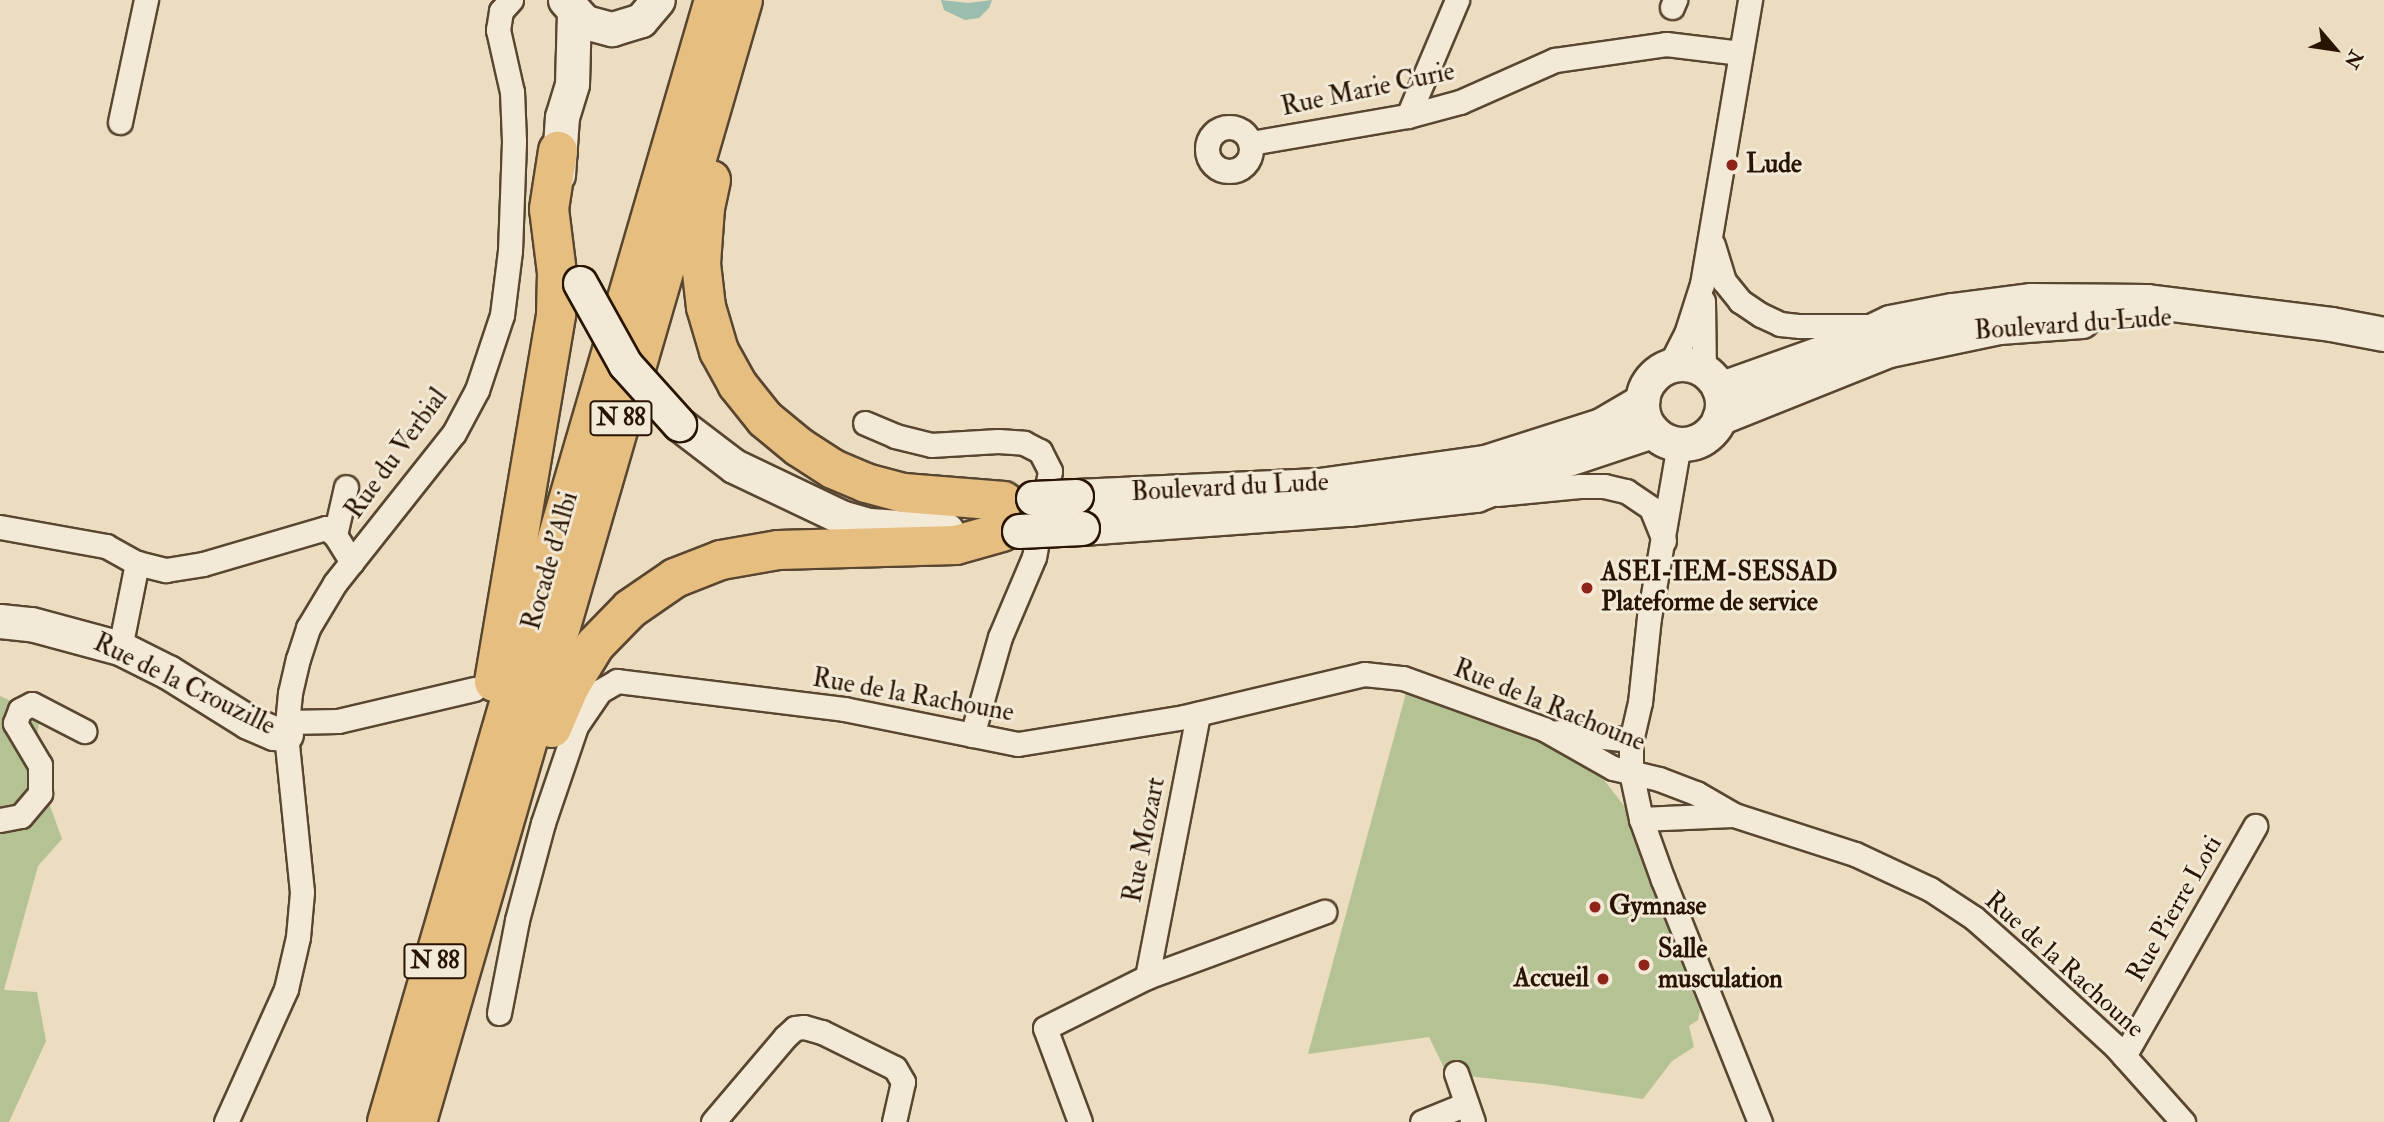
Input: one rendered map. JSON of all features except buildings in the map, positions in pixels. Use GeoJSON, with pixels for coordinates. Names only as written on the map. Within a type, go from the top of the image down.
{"type":"FeatureCollection","features":[{"type":"Feature","properties":{"kind":"highway","name":"Rocade d'Albi"},"geometry":{"type":"LineString","coordinates":[[387,1122],[714,0]]}},
{"type":"Feature","properties":{"kind":"highway","name":"Rocade d'Albi"},"geometry":{"type":"LineString","coordinates":[[417,1122],[743,0]]}},
{"type":"Feature","properties":{"kind":"highway"},"geometry":{"type":"LineString","coordinates":[[761,0],[724,127],[705,208],[701,264],[706,306],[719,351],[737,384],[765,419],[799,447],[832,469],[866,484],[1014,516]]}},
{"type":"Feature","properties":{"kind":"highway"},"geometry":{"type":"LineString","coordinates":[[482,799],[474,775],[490,703],[556,314],[557,273],[549,209],[558,152]]}},
{"type":"Feature","properties":{"kind":"highway"},"geometry":{"type":"LineString","coordinates":[[499,837],[526,796],[570,686],[595,645],[630,609],[675,578],[721,561],[778,550],[956,544],[1014,516]]}},
{"type":"Feature","properties":{"kind":"main road"},"geometry":{"type":"LineString","coordinates":[[572,84],[594,53],[626,27],[641,20],[658,0]]}},
{"type":"Feature","properties":{"kind":"main road"},"geometry":{"type":"LineString","coordinates":[[565,4],[598,28],[626,27]]}},
{"type":"Feature","properties":{"kind":"main road"},"geometry":{"type":"LineString","coordinates":[[565,4],[575,46],[572,84],[562,117],[558,152],[563,226],[580,283],[625,363],[679,424],[734,466],[806,500],[871,508],[935,509],[1014,516],[1079,512]]}},
{"type":"Feature","properties":{"kind":"main road","name":"Boulevard du Lude"},"geometry":{"type":"LineString","coordinates":[[1714,392],[1840,346],[1881,326],[1952,310],[2031,300],[2147,301],[2331,324],[2384,334]]}},
{"type":"Feature","properties":{"kind":"main road","name":"Boulevard du Lude"},"geometry":{"type":"LineString","coordinates":[[1714,392],[1942,337],[2056,321],[2231,313]]}},
{"type":"Feature","properties":{"kind":"main road"},"geometry":{"type":"LineString","coordinates":[[1682,364],[1714,392],[1703,437],[1658,425],[1650,379],[1670,365],[1682,364]]}},
{"type":"Feature","properties":{"kind":"main road","name":"Boulevard du Lude"},"geometry":{"type":"LineString","coordinates":[[1079,512],[1319,485],[1485,462],[1601,425],[1658,425]]}},
{"type":"Feature","properties":{"kind":"main road","name":"Boulevard du Lude"},"geometry":{"type":"LineString","coordinates":[[1079,512],[1349,509],[1476,495],[1658,425]]}},
{"type":"Feature","properties":{"kind":"main road","name":"Rue de la Crouzille"},"geometry":{"type":"LineString","coordinates":[[0,621],[31,624],[120,648],[168,672],[248,722],[274,733],[286,728]]}},
{"type":"Feature","properties":{"kind":"street"},"geometry":{"type":"LineString","coordinates":[[120,122],[146,0]]}},
{"type":"Feature","properties":{"kind":"street","name":"Rue du Verbial"},"geometry":{"type":"LineString","coordinates":[[226,1122],[286,989],[298,937],[302,892],[286,728],[292,681],[308,628],[335,583],[454,433],[477,390],[502,315],[510,251],[513,141],[512,92],[498,30],[501,11],[512,0]]}},
{"type":"Feature","properties":{"kind":"street"},"geometry":{"type":"LineString","coordinates":[[1408,116],[1457,0]]}},
{"type":"Feature","properties":{"kind":"street"},"geometry":{"type":"LineString","coordinates":[[1670,365],[1686,334],[1702,284],[1750,0]]}},
{"type":"Feature","properties":{"kind":"street","name":"Rue Marie Curie"},"geometry":{"type":"LineString","coordinates":[[1251,143],[1408,116],[1460,102],[1555,60],[1666,44],[1740,53]]}},
{"type":"Feature","properties":{"kind":"street"},"geometry":{"type":"LineString","coordinates":[[1711,234],[1716,261],[1724,281],[1740,300],[1761,315],[1790,325],[1881,326]]}},
{"type":"Feature","properties":{"kind":"street"},"geometry":{"type":"LineString","coordinates":[[1702,284],[1714,392]]}},
{"type":"Feature","properties":{"kind":"street"},"geometry":{"type":"LineString","coordinates":[[865,423],[895,436],[931,445],[998,441],[1024,443],[1040,451],[1050,471],[1034,557],[1000,637],[972,735]]}},
{"type":"Feature","properties":{"kind":"street"},"geometry":{"type":"LineString","coordinates":[[1658,425],[1664,540],[1649,617],[1640,702],[1631,740],[1631,772],[1641,819],[1759,1122]]}},
{"type":"Feature","properties":{"kind":"street"},"geometry":{"type":"LineString","coordinates":[[335,535],[346,486]]}},
{"type":"Feature","properties":{"kind":"street","name":"Boulevard du Lude"},"geometry":{"type":"LineString","coordinates":[[1476,495],[1580,486],[1626,491],[1651,508],[1659,522],[1664,540]]}},
{"type":"Feature","properties":{"kind":"street"},"geometry":{"type":"LineString","coordinates":[[0,527],[106,546],[137,564],[166,570],[203,564],[326,528],[335,535],[352,562]]}},
{"type":"Feature","properties":{"kind":"street"},"geometry":{"type":"LineString","coordinates":[[120,648],[137,564]]}},
{"type":"Feature","properties":{"kind":"street","name":"Rue de la Rachoune"},"geometry":{"type":"LineString","coordinates":[[499,1013],[517,920],[543,823],[576,726],[600,691],[617,681],[844,709],[1008,743],[1030,743],[1198,714],[1364,674],[1403,678],[1544,729],[1591,758],[1696,793],[1734,815],[1855,854],[1930,889],[1974,918],[2124,1056],[2183,1122]]}},
{"type":"Feature","properties":{"kind":"street"},"geometry":{"type":"LineString","coordinates":[[286,728],[338,721],[474,689]]}},
{"type":"Feature","properties":{"kind":"street"},"geometry":{"type":"LineString","coordinates":[[0,820],[22,816],[40,793],[40,765],[15,723],[20,710],[32,704],[84,731]]}},
{"type":"Feature","properties":{"kind":"street","name":"Rue Mozart"},"geometry":{"type":"LineString","coordinates":[[1147,977],[1198,714]]}},
{"type":"Feature","properties":{"kind":"street"},"geometry":{"type":"LineString","coordinates":[[1544,729],[1571,735],[1631,740]]}},
{"type":"Feature","properties":{"kind":"street","name":"Rue de la Rachoune"},"geometry":{"type":"LineString","coordinates":[[1641,819],[1734,815]]}},
{"type":"Feature","properties":{"kind":"street","name":"Rue Pierre Loti"},"geometry":{"type":"LineString","coordinates":[[2124,1056],[2255,826]]}},
{"type":"Feature","properties":{"kind":"street"},"geometry":{"type":"LineString","coordinates":[[1080,1122],[1045,1028],[1147,977],[1324,912]]}},
{"type":"Feature","properties":{"kind":"street"},"geometry":{"type":"LineString","coordinates":[[713,1122],[785,1037],[795,1028],[804,1027],[822,1031],[895,1068],[903,1082],[894,1122]]}},
{"type":"Feature","properties":{"kind":"street"},"geometry":{"type":"LineString","coordinates":[[1422,1122],[1469,1113],[1457,1073]]}},
{"type":"Feature","properties":{"kind":"shaded area"},"geometry":{"type":"Polygon","coordinates":[[[941,0],[968,3],[992,0],[989,8],[979,18],[965,20],[944,10],[941,0]]]}},
{"type":"Feature","properties":{"kind":"shaded area"},"geometry":{"type":"Polygon","coordinates":[[[1406,693],[1566,752],[1597,771],[1629,812],[1700,1010],[1698,1020],[1689,1026],[1694,1047],[1672,1061],[1643,1099],[1544,1084],[1447,1074],[1429,1037],[1308,1054],[1406,693]]]}},
{"type":"Feature","properties":{"kind":"shaded area"},"geometry":{"type":"Polygon","coordinates":[[[0,696],[40,714],[34,761],[62,839],[38,866],[4,990],[37,992],[46,1041],[9,1122],[0,1122],[0,696]]]}},
{"type":"Feature","properties":{"kind":"place","name":"Lude"},"geometry":{"type":"Point","coordinates":[1732,165]}},
{"type":"Feature","properties":{"kind":"place","name":"ASEI-IEM-SESSAD Plateforme de service"},"geometry":{"type":"Point","coordinates":[1587,588]}},
{"type":"Feature","properties":{"kind":"place","name":"Gymnase"},"geometry":{"type":"Point","coordinates":[1595,907]}},
{"type":"Feature","properties":{"kind":"place","name":"Salle musculation"},"geometry":{"type":"Point","coordinates":[1644,965]}},
{"type":"Feature","properties":{"kind":"place","name":"Accueil"},"geometry":{"type":"Point","coordinates":[1603,979]}}]}
